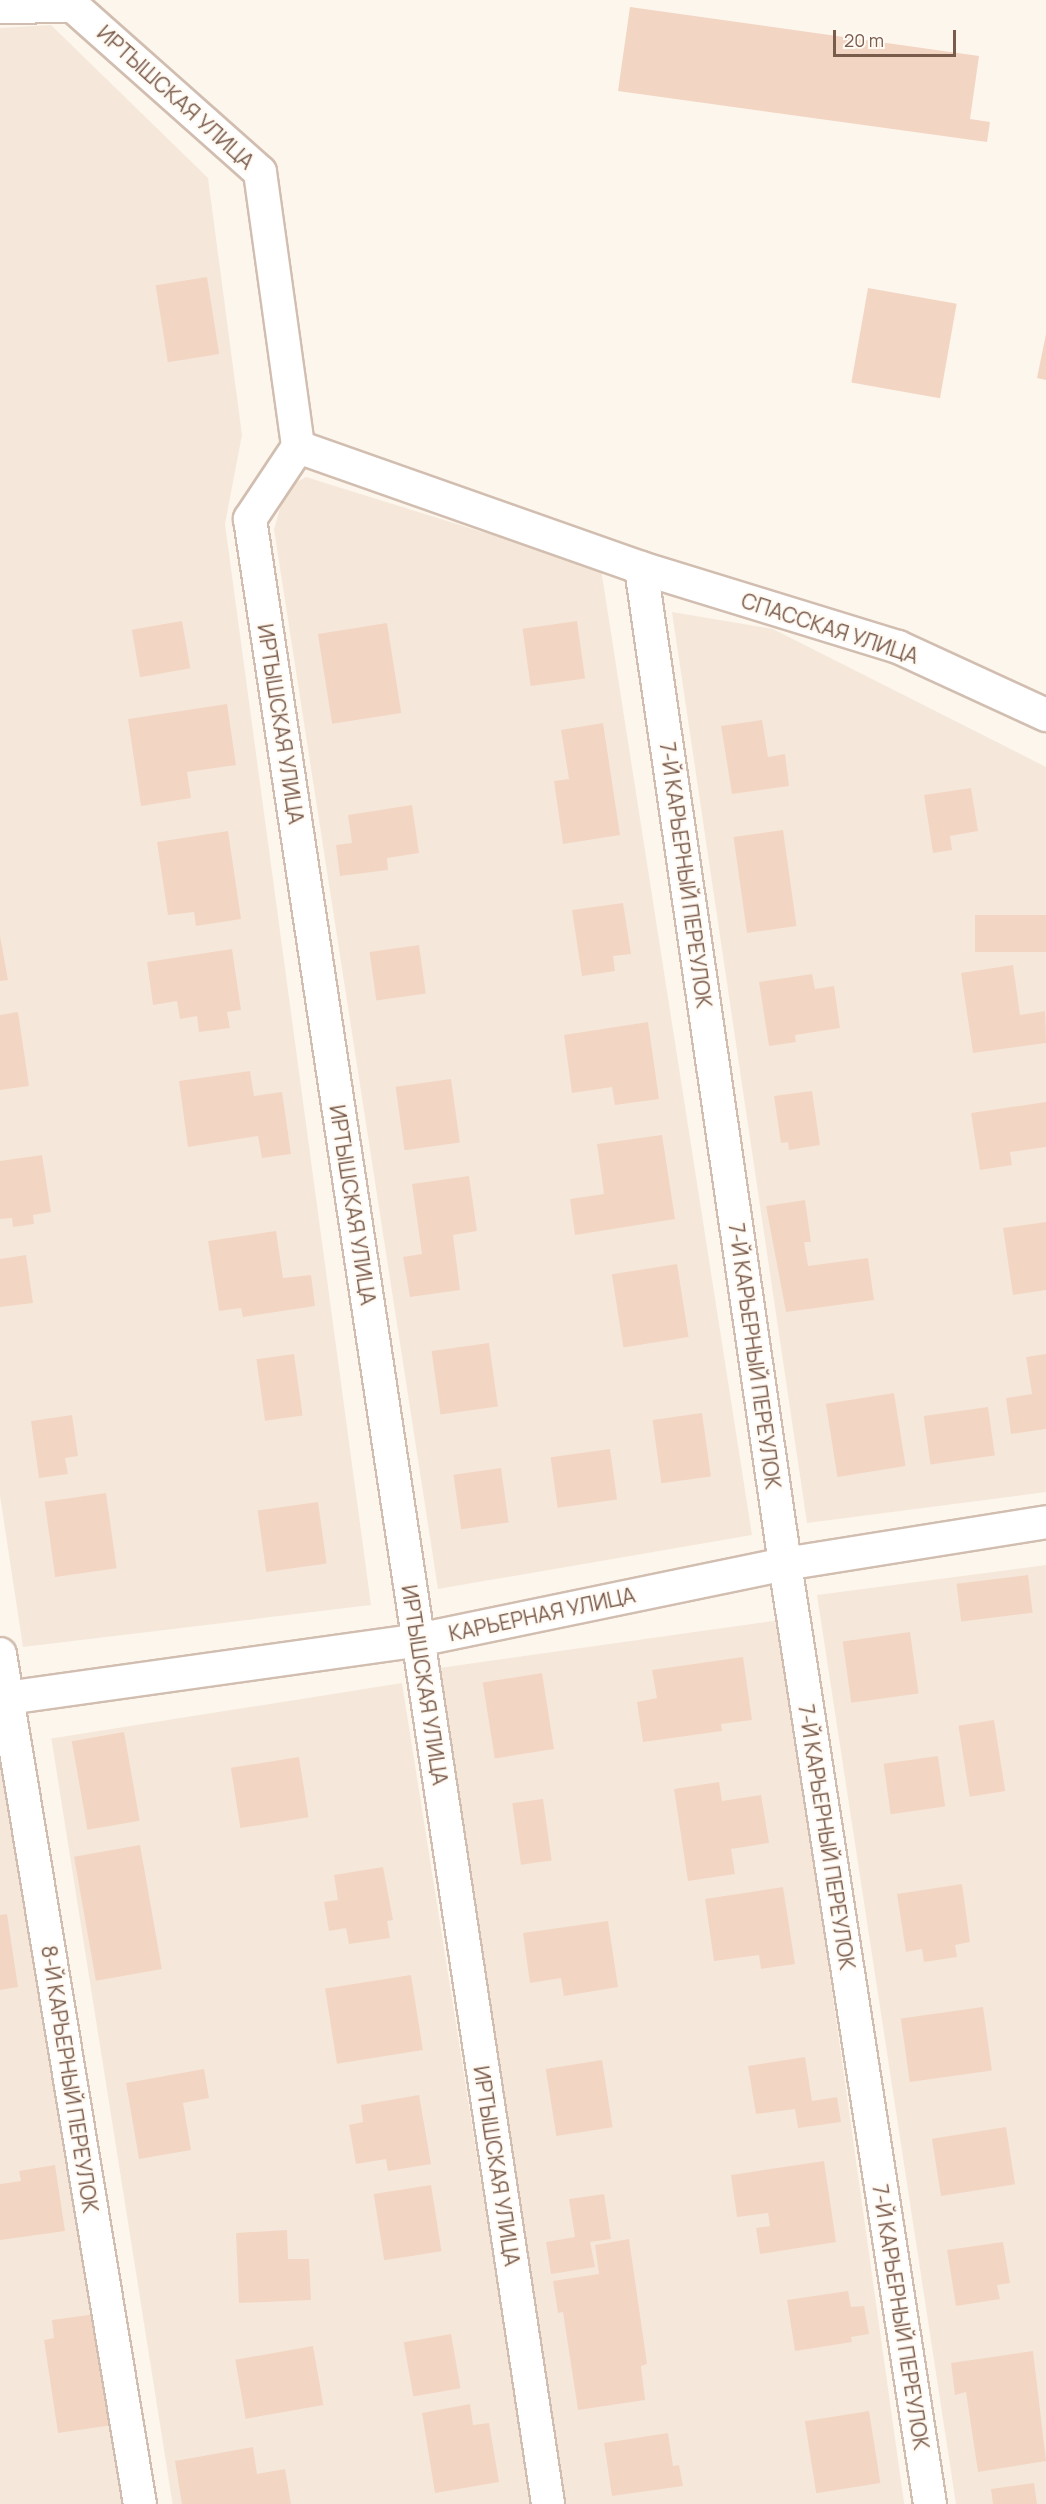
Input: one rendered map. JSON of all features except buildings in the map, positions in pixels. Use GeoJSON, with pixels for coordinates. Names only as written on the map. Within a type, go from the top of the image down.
{"type":"FeatureCollection","features":[{"type":"Feature","properties":{"kind":"street"},"geometry":{"type":"LineString","coordinates":[[0,7],[73,3]]}},
{"type":"Feature","properties":{"kind":"street","name":"ИРТЫШСКАЯ УЛИЦА"},"geometry":{"type":"LineString","coordinates":[[73,3],[260,172],[297,447],[250,519],[548,2504]]}},
{"type":"Feature","properties":{"kind":"street"},"geometry":{"type":"LineString","coordinates":[[297,447],[642,568]]}},
{"type":"Feature","properties":{"kind":"street","name":"СПАССКАЯ УЛИЦА"},"geometry":{"type":"LineString","coordinates":[[642,568],[898,647],[1046,715]]}},
{"type":"Feature","properties":{"kind":"street","name":"7-Й КАРЬЕРНЫЙ ПЕРЕУЛОК"},"geometry":{"type":"LineString","coordinates":[[642,568],[785,1564],[930,2504]]}},
{"type":"Feature","properties":{"kind":"street","name":"КАРЬЕРНАЯ УЛИЦА"},"geometry":{"type":"LineString","coordinates":[[3,1699],[418,1640],[785,1564],[1046,1522]]}},
{"type":"Feature","properties":{"kind":"street","name":"8-Й КАРЬЕРНЫЙ ПЕРЕУЛОК"},"geometry":{"type":"LineString","coordinates":[[0,1654],[3,1699],[140,2504]]}},
{"type":"Feature","properties":{"kind":"shaded area"},"geometry":{"type":"Polygon","coordinates":[[[51,25],[208,178],[242,435],[225,524],[371,1605],[23,1647],[0,1496],[0,28],[51,25]]]}},
{"type":"Feature","properties":{"kind":"shaded area"},"geometry":{"type":"Polygon","coordinates":[[[306,477],[601,569],[752,1535],[438,1589],[274,529],[286,488],[306,477]]]}},
{"type":"Feature","properties":{"kind":"shaded area"},"geometry":{"type":"Polygon","coordinates":[[[672,612],[773,629],[1046,767],[1046,1492],[807,1523],[672,612]]]}},
{"type":"Feature","properties":{"kind":"shaded area"},"geometry":{"type":"Polygon","coordinates":[[[1046,1565],[1046,2504],[956,2504],[817,1595],[1046,1565]]]}},
{"type":"Feature","properties":{"kind":"shaded area"},"geometry":{"type":"Polygon","coordinates":[[[780,1620],[904,2504],[557,2504],[439,1668],[780,1620]]]}},
{"type":"Feature","properties":{"kind":"shaded area"},"geometry":{"type":"Polygon","coordinates":[[[402,1683],[532,2504],[173,2504],[51,1739],[402,1683]]]}},
{"type":"Feature","properties":{"kind":"shaded area"},"geometry":{"type":"Polygon","coordinates":[[[0,1734],[130,2504],[0,2504],[0,1734]]]}}]}
